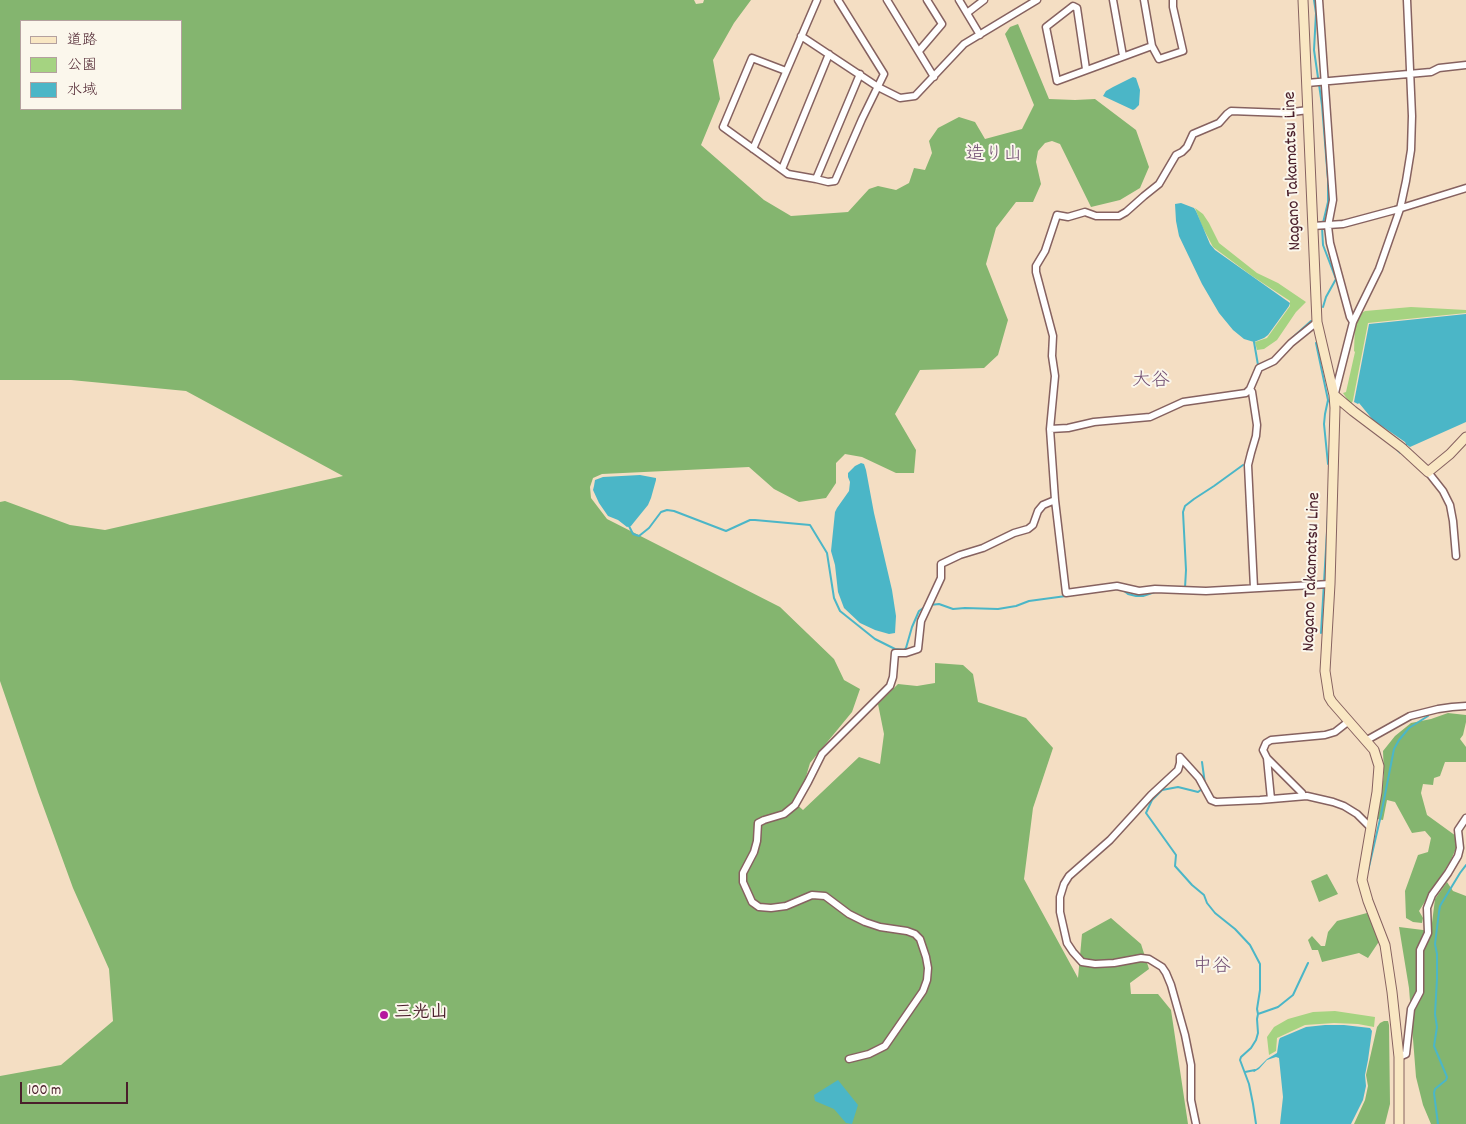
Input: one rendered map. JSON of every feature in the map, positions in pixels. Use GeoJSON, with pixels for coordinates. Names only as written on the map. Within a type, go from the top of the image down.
{"type":"FeatureCollection","features":[{"type":"Feature","properties":{"kind":"main road","name":"Nagano Takamatsu Line"},"geometry":{"type":"LineString","coordinates":[[1303,0],[1317,82],[1308,110],[1321,226],[1317,322],[1334,395],[1334,461],[1325,584],[1326,671],[1329,696],[1332,702],[1367,740],[1374,750],[1378,766],[1376,792],[1362,880],[1368,901],[1386,945],[1399,1057],[1399,1124]]}},
{"type":"Feature","properties":{"kind":"main road"},"geometry":{"type":"LineString","coordinates":[[1334,395],[1402,448],[1428,472],[1466,437]]}},
{"type":"Feature","properties":{"kind":"street"},"geometry":{"type":"LineString","coordinates":[[753,149],[817,0]]}},
{"type":"Feature","properties":{"kind":"street"},"geometry":{"type":"LineString","coordinates":[[786,72],[752,58],[723,127],[788,174],[828,182],[836,181],[862,119],[884,74],[838,0]]}},
{"type":"Feature","properties":{"kind":"street"},"geometry":{"type":"LineString","coordinates":[[888,0],[934,77]]}},
{"type":"Feature","properties":{"kind":"street"},"geometry":{"type":"LineString","coordinates":[[919,52],[942,24],[927,0]]}},
{"type":"Feature","properties":{"kind":"street"},"geometry":{"type":"LineString","coordinates":[[959,0],[980,35]]}},
{"type":"Feature","properties":{"kind":"street"},"geometry":{"type":"LineString","coordinates":[[967,14],[984,0]]}},
{"type":"Feature","properties":{"kind":"street"},"geometry":{"type":"LineString","coordinates":[[801,36],[878,86],[900,98],[915,96],[964,44],[1037,0]]}},
{"type":"Feature","properties":{"kind":"street"},"geometry":{"type":"LineString","coordinates":[[1113,0],[1123,56]]}},
{"type":"Feature","properties":{"kind":"street"},"geometry":{"type":"LineString","coordinates":[[1144,0],[1152,46],[1159,59],[1183,52],[1173,0]]}},
{"type":"Feature","properties":{"kind":"street"},"geometry":{"type":"LineString","coordinates":[[1319,0],[1317,82],[1333,200],[1321,226]]}},
{"type":"Feature","properties":{"kind":"street"},"geometry":{"type":"LineString","coordinates":[[1334,395],[1353,322],[1378,269],[1400,209],[1407,173],[1412,133],[1407,0]]}},
{"type":"Feature","properties":{"kind":"street"},"geometry":{"type":"LineString","coordinates":[[1086,70],[1077,8],[1073,6],[1046,27],[1057,81],[1152,46]]}},
{"type":"Feature","properties":{"kind":"street"},"geometry":{"type":"LineString","coordinates":[[782,169],[829,54]]}},
{"type":"Feature","properties":{"kind":"street"},"geometry":{"type":"LineString","coordinates":[[1317,82],[1431,72],[1439,68],[1466,65]]}},
{"type":"Feature","properties":{"kind":"street"},"geometry":{"type":"LineString","coordinates":[[816,179],[860,74]]}},
{"type":"Feature","properties":{"kind":"street"},"geometry":{"type":"LineString","coordinates":[[1308,110],[1286,113],[1231,111],[1219,123],[1193,134],[1187,147],[1176,155],[1159,184],[1126,212],[1119,216],[1096,216],[1085,212],[1068,217],[1057,215],[1045,251],[1036,266],[1036,272],[1052,336],[1054,376],[1050,429],[1055,500],[1066,593],[1117,586],[1139,591],[1155,589],[1206,591],[1325,584]]}},
{"type":"Feature","properties":{"kind":"street"},"geometry":{"type":"LineString","coordinates":[[1321,226],[1343,224],[1400,209],[1466,188]]}},
{"type":"Feature","properties":{"kind":"street"},"geometry":{"type":"LineString","coordinates":[[1321,226],[1330,243],[1353,322]]}},
{"type":"Feature","properties":{"kind":"street"},"geometry":{"type":"LineString","coordinates":[[1050,429],[1068,428],[1094,422],[1150,417],[1183,402],[1246,393],[1250,389],[1259,368],[1274,362],[1291,343],[1317,322]]}},
{"type":"Feature","properties":{"kind":"street"},"geometry":{"type":"LineString","coordinates":[[1250,389],[1257,425],[1248,465],[1254,588]]}},
{"type":"Feature","properties":{"kind":"street"},"geometry":{"type":"LineString","coordinates":[[1428,472],[1443,491],[1450,505],[1456,556]]}},
{"type":"Feature","properties":{"kind":"street"},"geometry":{"type":"LineString","coordinates":[[849,1059],[869,1054],[885,1046],[923,991],[927,980],[928,968],[920,939],[908,931],[880,927],[865,922],[849,914],[825,896],[812,895],[786,906],[770,908],[759,907],[752,902],[743,882],[743,873],[754,852],[758,823],[784,814],[795,805],[822,754],[890,686],[893,677],[895,653],[906,653],[918,649],[921,620],[941,578],[941,564],[960,555],[984,548],[1014,533],[1028,529],[1033,524],[1038,511],[1043,505],[1055,500]]}},
{"type":"Feature","properties":{"kind":"street"},"geometry":{"type":"LineString","coordinates":[[1367,740],[1414,715],[1466,706]]}},
{"type":"Feature","properties":{"kind":"street"},"geometry":{"type":"LineString","coordinates":[[1303,796],[1267,758],[1263,750],[1266,743],[1271,740],[1325,735],[1335,732],[1349,721]]}},
{"type":"Feature","properties":{"kind":"street"},"geometry":{"type":"LineString","coordinates":[[1196,1124],[1191,1100],[1191,1065],[1186,1034],[1166,973],[1162,967],[1149,959],[1141,958],[1105,964],[1082,962],[1072,952],[1067,943],[1060,912],[1060,897],[1064,884],[1178,770],[1180,757],[1198,778],[1211,800],[1216,802],[1303,796],[1344,806],[1357,814],[1370,827]]}},
{"type":"Feature","properties":{"kind":"street"},"geometry":{"type":"LineString","coordinates":[[1267,758],[1271,799]]}},
{"type":"Feature","properties":{"kind":"street"},"geometry":{"type":"LineString","coordinates":[[1399,1057],[1406,1054],[1411,1009],[1420,992],[1420,950],[1428,933],[1426,908],[1458,856],[1460,848],[1458,830],[1466,818]]}},
{"type":"Feature","properties":{"kind":"green space"},"geometry":{"type":"Polygon","coordinates":[[[0,0],[694,0],[696,4],[703,3],[704,0],[751,0],[734,23],[713,60],[720,99],[701,145],[764,200],[791,216],[848,212],[869,189],[878,186],[896,190],[909,183],[914,168],[925,170],[932,153],[929,141],[938,128],[959,117],[975,122],[985,139],[1022,129],[1034,105],[1005,34],[1010,27],[1018,24],[1049,99],[1095,99],[1136,130],[1149,167],[1140,188],[1120,200],[1091,207],[1060,144],[1052,141],[1045,143],[1038,151],[1036,162],[1041,184],[1033,202],[1016,202],[996,228],[986,264],[1008,320],[998,355],[984,368],[920,370],[895,414],[916,450],[914,473],[896,473],[862,457],[845,454],[836,463],[836,483],[826,498],[799,502],[774,489],[749,467],[602,474],[593,478],[590,487],[591,498],[607,519],[780,607],[834,659],[844,680],[860,689],[852,712],[810,763],[805,780],[793,801],[803,810],[859,757],[880,764],[884,734],[878,704],[898,684],[917,686],[935,683],[935,663],[963,665],[973,674],[978,702],[1026,718],[1053,748],[1033,808],[1024,879],[1078,978],[1082,934],[1111,918],[1141,944],[1149,969],[1130,983],[1131,994],[1158,994],[1171,1010],[1188,1124],[0,1124],[0,1076],[61,1065],[113,1021],[109,969],[73,888],[0,681],[0,502],[5,501],[70,525],[105,530],[343,476],[186,391],[71,380],[0,380],[0,0]]]}},
{"type":"Feature","properties":{"kind":"green space"},"geometry":{"type":"Polygon","coordinates":[[[1195,208],[1203,214],[1219,243],[1257,273],[1278,283],[1306,302],[1296,312],[1277,340],[1264,349],[1257,350],[1255,342],[1267,338],[1290,306],[1290,301],[1213,247],[1195,208]]]}},
{"type":"Feature","properties":{"kind":"green space"},"geometry":{"type":"Polygon","coordinates":[[[1411,307],[1466,310],[1466,313],[1368,323],[1351,405],[1343,393],[1346,392],[1355,352],[1355,325],[1360,314],[1365,311],[1411,307]]]}},
{"type":"Feature","properties":{"kind":"green space"},"geometry":{"type":"Polygon","coordinates":[[[1448,713],[1466,715],[1463,735],[1460,739],[1466,747],[1466,762],[1445,762],[1440,776],[1434,778],[1433,785],[1423,784],[1421,793],[1427,815],[1456,836],[1457,846],[1451,860],[1419,911],[1423,918],[1422,923],[1413,922],[1406,918],[1405,891],[1418,855],[1428,852],[1431,838],[1425,831],[1412,833],[1395,802],[1387,800],[1383,820],[1377,819],[1384,775],[1383,751],[1395,736],[1411,723],[1448,713]]]}},
{"type":"Feature","properties":{"kind":"green space"},"geometry":{"type":"Polygon","coordinates":[[[1327,874],[1338,894],[1319,902],[1311,881],[1327,874]]]}},
{"type":"Feature","properties":{"kind":"green space"},"geometry":{"type":"Polygon","coordinates":[[[1447,882],[1453,891],[1466,896],[1466,1124],[1431,1124],[1423,1105],[1416,1077],[1409,988],[1399,927],[1431,931],[1435,899],[1447,882]]]}},
{"type":"Feature","properties":{"kind":"green space"},"geometry":{"type":"Polygon","coordinates":[[[1367,913],[1380,940],[1368,958],[1359,953],[1322,962],[1318,950],[1312,950],[1308,940],[1312,936],[1321,946],[1325,946],[1328,932],[1337,921],[1367,913]]]}},
{"type":"Feature","properties":{"kind":"green space"},"geometry":{"type":"Polygon","coordinates":[[[1335,1011],[1375,1017],[1374,1027],[1334,1023],[1305,1025],[1277,1038],[1276,1051],[1269,1055],[1267,1037],[1274,1027],[1288,1019],[1313,1012],[1335,1011]]]}},
{"type":"Feature","properties":{"kind":"green space"},"geometry":{"type":"Polygon","coordinates":[[[1384,1021],[1388,1021],[1389,1025],[1390,1104],[1385,1124],[1354,1124],[1365,1100],[1368,1086],[1366,1075],[1377,1027],[1384,1021]]]}},
{"type":"Feature","properties":{"kind":"water"},"geometry":{"type":"Polygon","coordinates":[[[1133,77],[1136,78],[1140,90],[1139,105],[1135,109],[1133,110],[1103,96],[1106,91],[1133,77]]]}},
{"type":"Feature","properties":{"kind":"water"},"geometry":{"type":"Polygon","coordinates":[[[1181,203],[1194,208],[1210,244],[1215,250],[1290,303],[1264,338],[1254,342],[1244,339],[1233,330],[1219,313],[1202,284],[1179,236],[1175,204],[1181,203]]]}},
{"type":"Feature","properties":{"kind":"water"},"geometry":{"type":"Polygon","coordinates":[[[1466,314],[1466,422],[1410,447],[1407,445],[1400,454],[1396,450],[1400,450],[1406,444],[1405,442],[1373,420],[1359,403],[1354,402],[1369,324],[1466,314]]]}},
{"type":"Feature","properties":{"kind":"water"},"geometry":{"type":"Polygon","coordinates":[[[861,463],[864,464],[866,470],[892,590],[896,616],[895,633],[889,634],[875,630],[860,623],[844,608],[838,592],[835,565],[831,551],[835,512],[849,491],[848,473],[861,463]]]}},
{"type":"Feature","properties":{"kind":"water"},"geometry":{"type":"Polygon","coordinates":[[[640,475],[656,478],[656,480],[648,505],[631,526],[627,527],[618,520],[608,516],[599,503],[593,490],[595,480],[603,477],[640,475]]]}},
{"type":"Feature","properties":{"kind":"water"},"geometry":{"type":"Polygon","coordinates":[[[1325,1025],[1370,1028],[1372,1031],[1363,1100],[1351,1124],[1280,1124],[1283,1097],[1279,1058],[1267,1060],[1259,1069],[1253,1071],[1267,1059],[1277,1053],[1280,1038],[1306,1027],[1325,1025]]]}},
{"type":"Feature","properties":{"kind":"water"},"geometry":{"type":"Polygon","coordinates":[[[838,1080],[858,1105],[852,1124],[846,1123],[834,1109],[815,1101],[814,1095],[838,1080]]]}},
{"type":"Feature","properties":{"kind":"waterway"},"geometry":{"type":"LineString","coordinates":[[1314,0],[1316,13],[1314,50],[1322,105],[1328,180],[1328,202],[1323,223]]}},
{"type":"Feature","properties":{"kind":"waterway"},"geometry":{"type":"LineString","coordinates":[[1322,227],[1323,245],[1336,279],[1323,307]]}},
{"type":"Feature","properties":{"kind":"waterway"},"geometry":{"type":"LineString","coordinates":[[1291,339],[1311,321]]}},
{"type":"Feature","properties":{"kind":"waterway"},"geometry":{"type":"LineString","coordinates":[[1254,342],[1258,365]]}},
{"type":"Feature","properties":{"kind":"waterway"},"geometry":{"type":"LineString","coordinates":[[1316,343],[1330,402]]}},
{"type":"Feature","properties":{"kind":"waterway"},"geometry":{"type":"LineString","coordinates":[[1328,400],[1324,424],[1328,464]]}},
{"type":"Feature","properties":{"kind":"waterway"},"geometry":{"type":"LineString","coordinates":[[1185,588],[1183,512],[1185,506],[1243,465]]}},
{"type":"Feature","properties":{"kind":"waterway"},"geometry":{"type":"LineString","coordinates":[[629,526],[633,534],[639,536],[649,528],[661,512],[667,510],[726,531],[750,520],[810,525],[827,553],[834,598],[840,611],[875,639],[895,649],[904,650],[906,648],[919,611],[926,606]]}},
{"type":"Feature","properties":{"kind":"waterway"},"geometry":{"type":"LineString","coordinates":[[1321,633],[1328,515]]}},
{"type":"Feature","properties":{"kind":"waterway"},"geometry":{"type":"LineString","coordinates":[[1115,589],[1123,590],[1128,594],[1136,596],[1155,592]]}},
{"type":"Feature","properties":{"kind":"waterway"},"geometry":{"type":"LineString","coordinates":[[930,605],[939,604],[953,609],[998,609],[1016,606],[1029,601],[1066,596]]}},
{"type":"Feature","properties":{"kind":"waterway"},"geometry":{"type":"LineString","coordinates":[[1368,871],[1394,749],[1409,728],[1428,716]]}},
{"type":"Feature","properties":{"kind":"waterway"},"geometry":{"type":"LineString","coordinates":[[1202,762],[1205,784]]}},
{"type":"Feature","properties":{"kind":"waterway"},"geometry":{"type":"LineString","coordinates":[[1202,789],[1198,792],[1178,787],[1162,790],[1152,800],[1146,813],[1176,855],[1175,866],[1204,895],[1207,903],[1215,913],[1235,929],[1250,945],[1260,964],[1258,1014]]}},
{"type":"Feature","properties":{"kind":"waterway"},"geometry":{"type":"LineString","coordinates":[[1438,1124],[1434,1093],[1435,1089],[1447,1077],[1434,1046],[1437,1027],[1435,1014],[1437,954],[1435,944],[1440,906],[1466,865]]}},
{"type":"Feature","properties":{"kind":"waterway"},"geometry":{"type":"LineString","coordinates":[[1256,1124],[1249,1084],[1240,1060],[1256,1040],[1258,1014],[1278,1007],[1293,995],[1308,963]]}},
{"type":"Feature","properties":{"kind":"waterway"},"geometry":{"type":"LineString","coordinates":[[1245,1072],[1255,1070]]}},
{"type":"Feature","properties":{"kind":"place","name":"三光山"},"geometry":{"type":"Point","coordinates":[384,1015]}},
{"type":"Feature","properties":{"kind":"district","name":"造り山"},"geometry":{"type":"Point","coordinates":[994,156]}},
{"type":"Feature","properties":{"kind":"district","name":"大谷"},"geometry":{"type":"Point","coordinates":[1151,382]}},
{"type":"Feature","properties":{"kind":"district","name":"中谷"},"geometry":{"type":"Point","coordinates":[1212,968]}}]}
